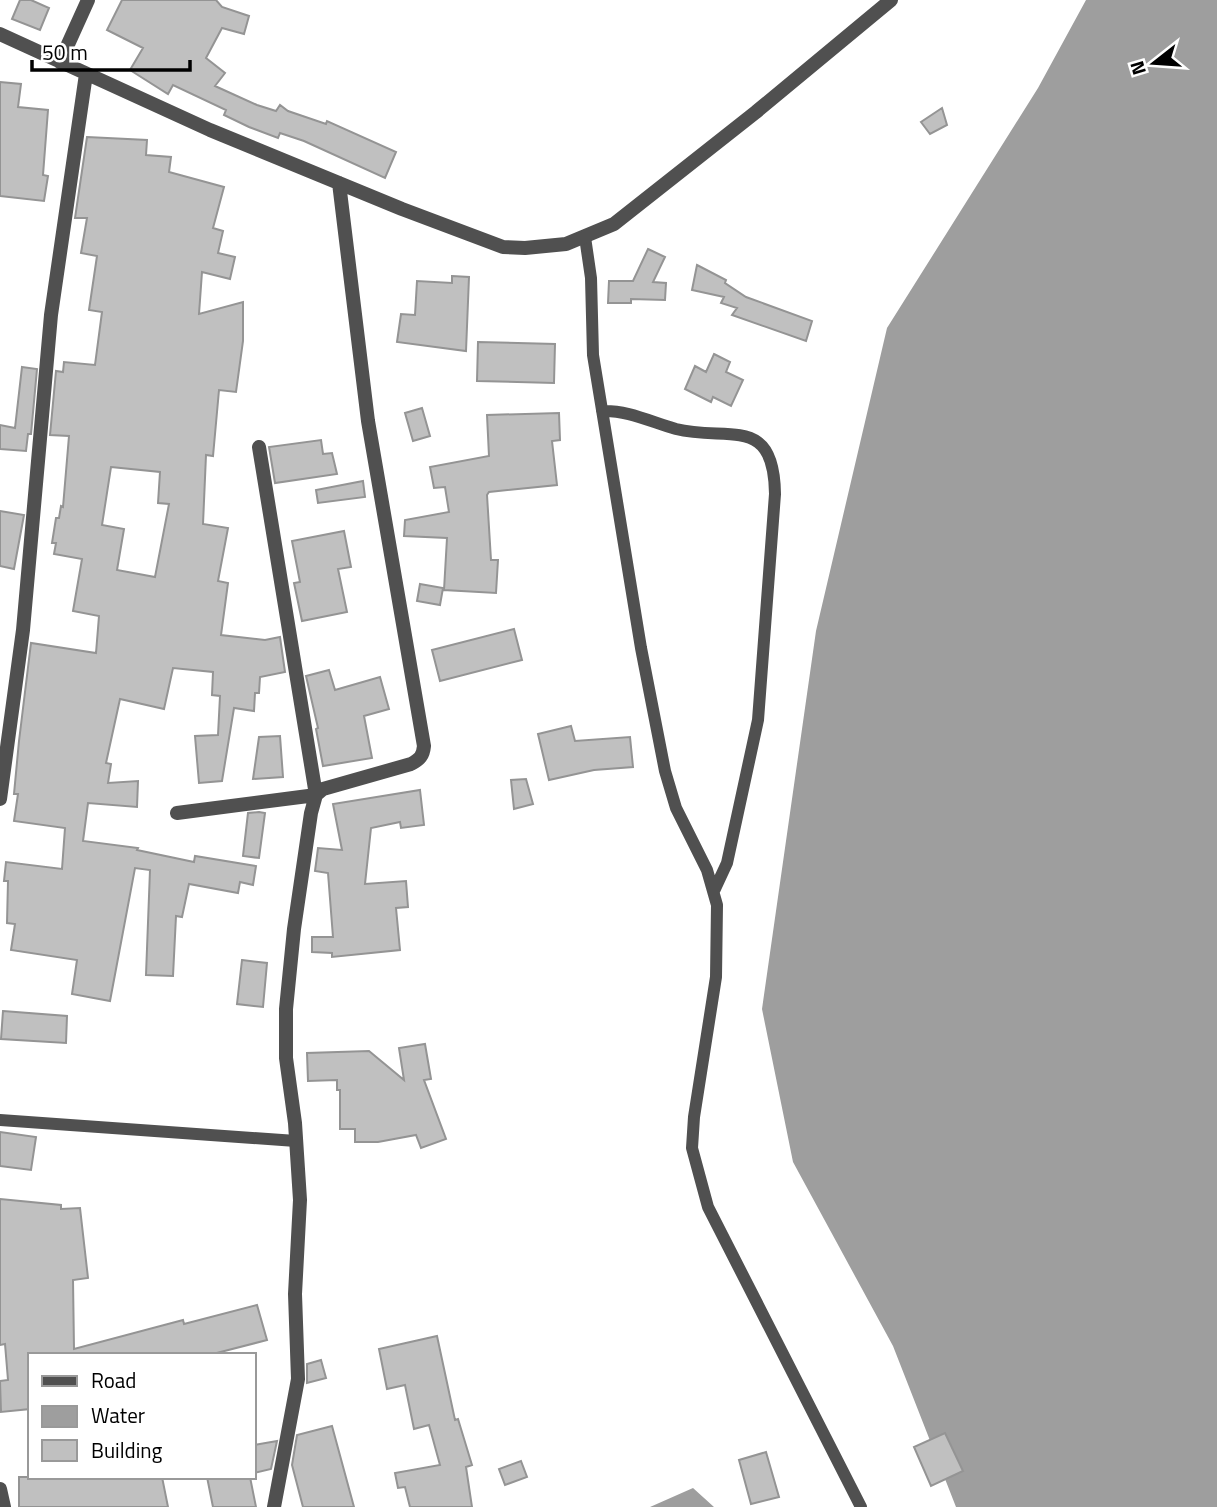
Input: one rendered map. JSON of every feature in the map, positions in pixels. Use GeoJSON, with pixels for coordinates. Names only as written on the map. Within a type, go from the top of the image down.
{"type":"FeatureCollection","features":[{"type":"Feature","properties":{"kind":"street"},"geometry":{"type":"LineString","coordinates":[[60,62],[88,0]]}},
{"type":"Feature","properties":{"kind":"street"},"geometry":{"type":"LineString","coordinates":[[0,34],[210,130],[503,247],[548,246],[585,237],[614,224],[756,112],[891,0]]}},
{"type":"Feature","properties":{"kind":"street"},"geometry":{"type":"LineString","coordinates":[[0,799],[23,630],[51,315],[86,74]]}},
{"type":"Feature","properties":{"kind":"street"},"geometry":{"type":"LineString","coordinates":[[177,813],[316,795],[323,789],[411,764],[423,754],[424,746],[368,421],[339,183]]}},
{"type":"Feature","properties":{"kind":"street"},"geometry":{"type":"LineString","coordinates":[[259,447],[316,795],[294,929],[286,1009],[286,1058],[300,1200],[295,1294],[298,1379],[274,1507]]}},
{"type":"Feature","properties":{"kind":"street"},"geometry":{"type":"LineString","coordinates":[[0,1489],[4,1507]]}},
{"type":"Feature","properties":{"kind":"lane"},"geometry":{"type":"LineString","coordinates":[[585,237],[591,278],[593,355],[640,648],[668,789],[707,870],[714,891],[718,925],[716,977],[694,1118],[692,1148],[708,1207],[861,1507]]}},
{"type":"Feature","properties":{"kind":"lane"},"geometry":{"type":"LineString","coordinates":[[602,411],[624,413],[675,428],[740,435],[762,447],[770,456],[774,469],[775,494],[758,720],[727,863],[714,891]]}},
{"type":"Feature","properties":{"kind":"lane"},"geometry":{"type":"LineString","coordinates":[[0,1120],[296,1142]]}},
{"type":"Feature","properties":{"kind":"water"},"geometry":{"type":"Polygon","coordinates":[[[1086,0],[1217,0],[1217,1507],[956,1507],[893,1346],[793,1162],[762,1009],[816,631],[887,328],[1038,88],[1086,0]]]}},
{"type":"Feature","properties":{"kind":"water"},"geometry":{"type":"Polygon","coordinates":[[[693,1488],[714,1507],[650,1507],[693,1488]]]}},
{"type":"Feature","properties":{"kind":"building"},"geometry":{"type":"Polygon","coordinates":[[[20,0],[31,0],[49,8],[40,30],[12,19],[20,0]]]}},
{"type":"Feature","properties":{"kind":"building"},"geometry":{"type":"Polygon","coordinates":[[[122,0],[216,0],[222,7],[249,16],[244,34],[222,28],[206,58],[225,73],[215,86],[276,111],[280,105],[288,111],[326,124],[327,121],[396,152],[385,178],[304,141],[280,133],[278,138],[249,127],[224,115],[226,110],[173,85],[168,94],[130,70],[143,48],[107,30],[122,0]]]}},
{"type":"Feature","properties":{"kind":"building"},"geometry":{"type":"Polygon","coordinates":[[[0,82],[21,84],[18,107],[48,110],[43,175],[48,176],[44,201],[0,196],[0,82]]]}},
{"type":"Feature","properties":{"kind":"building"},"geometry":{"type":"Polygon","coordinates":[[[942,108],[947,125],[930,134],[921,122],[942,108]]]}},
{"type":"Feature","properties":{"kind":"building"},"geometry":{"type":"Polygon","coordinates":[[[87,137],[147,140],[146,155],[171,157],[169,172],[224,187],[213,228],[223,231],[218,253],[235,257],[230,279],[202,272],[199,314],[243,302],[243,341],[236,392],[219,390],[213,456],[206,455],[203,524],[228,528],[218,581],[228,583],[221,635],[265,640],[280,637],[285,672],[260,677],[259,693],[255,693],[254,711],[234,708],[222,781],[199,783],[195,736],[218,735],[220,696],[212,695],[213,672],[173,668],[164,709],[120,699],[106,763],[111,764],[108,783],[138,781],[137,807],[88,803],[83,841],[138,848],[137,850],[194,862],[195,856],[256,866],[253,885],[240,882],[238,893],[189,884],[182,917],[176,916],[173,976],[146,975],[150,870],[135,868],[110,1001],[72,994],[77,960],[11,950],[15,924],[7,923],[8,881],[4,881],[6,862],[62,869],[65,828],[14,821],[18,794],[14,794],[19,741],[31,643],[96,653],[99,616],[73,611],[82,559],[54,554],[56,543],[52,543],[56,518],[59,518],[61,506],[63,507],[69,436],[50,435],[56,371],[63,372],[64,362],[95,365],[102,312],[89,310],[97,256],[81,253],[87,218],[75,218],[87,137]],[[111,467],[102,525],[124,529],[117,570],[155,577],[169,504],[158,503],[160,472],[111,467]]]}},
{"type":"Feature","properties":{"kind":"building"},"geometry":{"type":"Polygon","coordinates":[[[648,249],[665,257],[653,282],[666,283],[665,300],[631,299],[631,303],[608,303],[609,281],[633,281],[648,249]]]}},
{"type":"Feature","properties":{"kind":"building"},"geometry":{"type":"Polygon","coordinates":[[[697,265],[726,280],[725,283],[746,297],[812,321],[806,341],[732,315],[737,308],[721,303],[724,297],[692,290],[697,265]]]}},
{"type":"Feature","properties":{"kind":"building"},"geometry":{"type":"Polygon","coordinates":[[[452,276],[469,277],[466,351],[397,342],[401,314],[415,315],[417,281],[452,283],[452,276]]]}},
{"type":"Feature","properties":{"kind":"building"},"geometry":{"type":"Polygon","coordinates":[[[478,342],[555,344],[554,383],[477,381],[478,342]]]}},
{"type":"Feature","properties":{"kind":"building"},"geometry":{"type":"Polygon","coordinates":[[[714,354],[730,362],[726,372],[743,380],[731,406],[713,397],[711,402],[685,389],[695,366],[706,372],[714,354]]]}},
{"type":"Feature","properties":{"kind":"building"},"geometry":{"type":"Polygon","coordinates":[[[22,367],[37,369],[31,434],[28,434],[26,451],[0,449],[0,425],[15,428],[22,367]]]}},
{"type":"Feature","properties":{"kind":"building"},"geometry":{"type":"Polygon","coordinates":[[[422,408],[430,436],[413,441],[405,413],[422,408]]]}},
{"type":"Feature","properties":{"kind":"building"},"geometry":{"type":"Polygon","coordinates":[[[559,413],[560,440],[552,441],[557,485],[489,492],[487,495],[491,560],[498,560],[496,593],[444,590],[447,538],[404,536],[405,520],[449,512],[445,487],[434,488],[430,467],[489,456],[487,415],[559,413]]]}},
{"type":"Feature","properties":{"kind":"building"},"geometry":{"type":"Polygon","coordinates":[[[321,440],[323,454],[332,453],[337,474],[275,483],[269,447],[321,440]]]}},
{"type":"Feature","properties":{"kind":"building"},"geometry":{"type":"Polygon","coordinates":[[[363,481],[365,497],[318,503],[316,490],[363,481]]]}},
{"type":"Feature","properties":{"kind":"building"},"geometry":{"type":"Polygon","coordinates":[[[0,511],[24,515],[14,569],[0,566],[0,511]]]}},
{"type":"Feature","properties":{"kind":"building"},"geometry":{"type":"Polygon","coordinates":[[[344,531],[351,567],[338,569],[347,612],[302,621],[294,583],[300,582],[292,541],[344,531]]]}},
{"type":"Feature","properties":{"kind":"building"},"geometry":{"type":"Polygon","coordinates":[[[420,584],[443,588],[440,605],[417,601],[420,584]]]}},
{"type":"Feature","properties":{"kind":"building"},"geometry":{"type":"Polygon","coordinates":[[[514,629],[522,660],[440,681],[432,650],[514,629]]]}},
{"type":"Feature","properties":{"kind":"building"},"geometry":{"type":"Polygon","coordinates":[[[329,670],[335,690],[380,677],[389,709],[364,716],[372,758],[323,766],[316,729],[318,728],[306,676],[329,670]]]}},
{"type":"Feature","properties":{"kind":"building"},"geometry":{"type":"Polygon","coordinates":[[[571,726],[575,741],[630,737],[633,767],[594,770],[549,780],[538,734],[571,726]]]}},
{"type":"Feature","properties":{"kind":"building"},"geometry":{"type":"Polygon","coordinates":[[[280,736],[283,777],[253,779],[259,737],[280,736]]]}},
{"type":"Feature","properties":{"kind":"building"},"geometry":{"type":"Polygon","coordinates":[[[526,779],[533,804],[514,809],[511,780],[526,779]]]}},
{"type":"Feature","properties":{"kind":"building"},"geometry":{"type":"Polygon","coordinates":[[[420,790],[424,825],[401,828],[400,822],[371,828],[365,884],[406,881],[408,907],[396,908],[400,950],[332,957],[332,953],[312,952],[312,937],[333,937],[328,873],[315,871],[318,848],[342,850],[333,804],[420,790]]]}},
{"type":"Feature","properties":{"kind":"building"},"geometry":{"type":"Polygon","coordinates":[[[248,813],[265,813],[259,858],[243,856],[248,813]]]}},
{"type":"Feature","properties":{"kind":"building"},"geometry":{"type":"Polygon","coordinates":[[[242,960],[267,963],[263,1007],[237,1004],[242,960]]]}},
{"type":"Feature","properties":{"kind":"building"},"geometry":{"type":"Polygon","coordinates":[[[3,1011],[67,1016],[66,1043],[1,1039],[3,1011]]]}},
{"type":"Feature","properties":{"kind":"building"},"geometry":{"type":"Polygon","coordinates":[[[425,1044],[431,1079],[424,1080],[446,1139],[421,1148],[416,1135],[378,1142],[355,1142],[355,1129],[340,1129],[340,1090],[337,1090],[337,1080],[308,1081],[307,1053],[369,1051],[404,1080],[399,1048],[425,1044]]]}},
{"type":"Feature","properties":{"kind":"building"},"geometry":{"type":"Polygon","coordinates":[[[0,1132],[36,1137],[31,1170],[0,1166],[0,1132]]]}},
{"type":"Feature","properties":{"kind":"building"},"geometry":{"type":"Polygon","coordinates":[[[0,1199],[61,1205],[61,1209],[80,1208],[88,1278],[73,1280],[74,1349],[183,1320],[184,1324],[257,1305],[267,1340],[217,1353],[28,1353],[28,1409],[1,1412],[0,1381],[8,1380],[5,1344],[0,1345],[0,1199]]]}},
{"type":"Feature","properties":{"kind":"building"},"geometry":{"type":"Polygon","coordinates":[[[437,1336],[455,1420],[458,1419],[472,1465],[466,1467],[472,1507],[410,1507],[405,1487],[398,1488],[395,1473],[440,1465],[429,1425],[414,1429],[405,1385],[387,1389],[379,1349],[437,1336]]]}},
{"type":"Feature","properties":{"kind":"building"},"geometry":{"type":"Polygon","coordinates":[[[321,1360],[326,1378],[307,1383],[307,1364],[321,1360]]]}},
{"type":"Feature","properties":{"kind":"building"},"geometry":{"type":"Polygon","coordinates":[[[332,1426],[354,1507],[303,1507],[292,1465],[297,1435],[332,1426]]]}},
{"type":"Feature","properties":{"kind":"building"},"geometry":{"type":"Polygon","coordinates":[[[945,1433],[963,1471],[931,1486],[914,1447],[945,1433]]]}},
{"type":"Feature","properties":{"kind":"building"},"geometry":{"type":"Polygon","coordinates":[[[277,1441],[271,1469],[256,1473],[256,1445],[277,1441]]]}},
{"type":"Feature","properties":{"kind":"building"},"geometry":{"type":"Polygon","coordinates":[[[766,1452],[779,1497],[751,1504],[739,1460],[766,1452]]]}},
{"type":"Feature","properties":{"kind":"building"},"geometry":{"type":"Polygon","coordinates":[[[521,1461],[527,1477],[505,1485],[499,1469],[521,1461]]]}},
{"type":"Feature","properties":{"kind":"building"},"geometry":{"type":"Polygon","coordinates":[[[19,1477],[162,1479],[168,1507],[19,1507],[19,1477]]]}},
{"type":"Feature","properties":{"kind":"building"},"geometry":{"type":"Polygon","coordinates":[[[207,1479],[250,1479],[256,1507],[213,1507],[207,1479]]]}}]}
